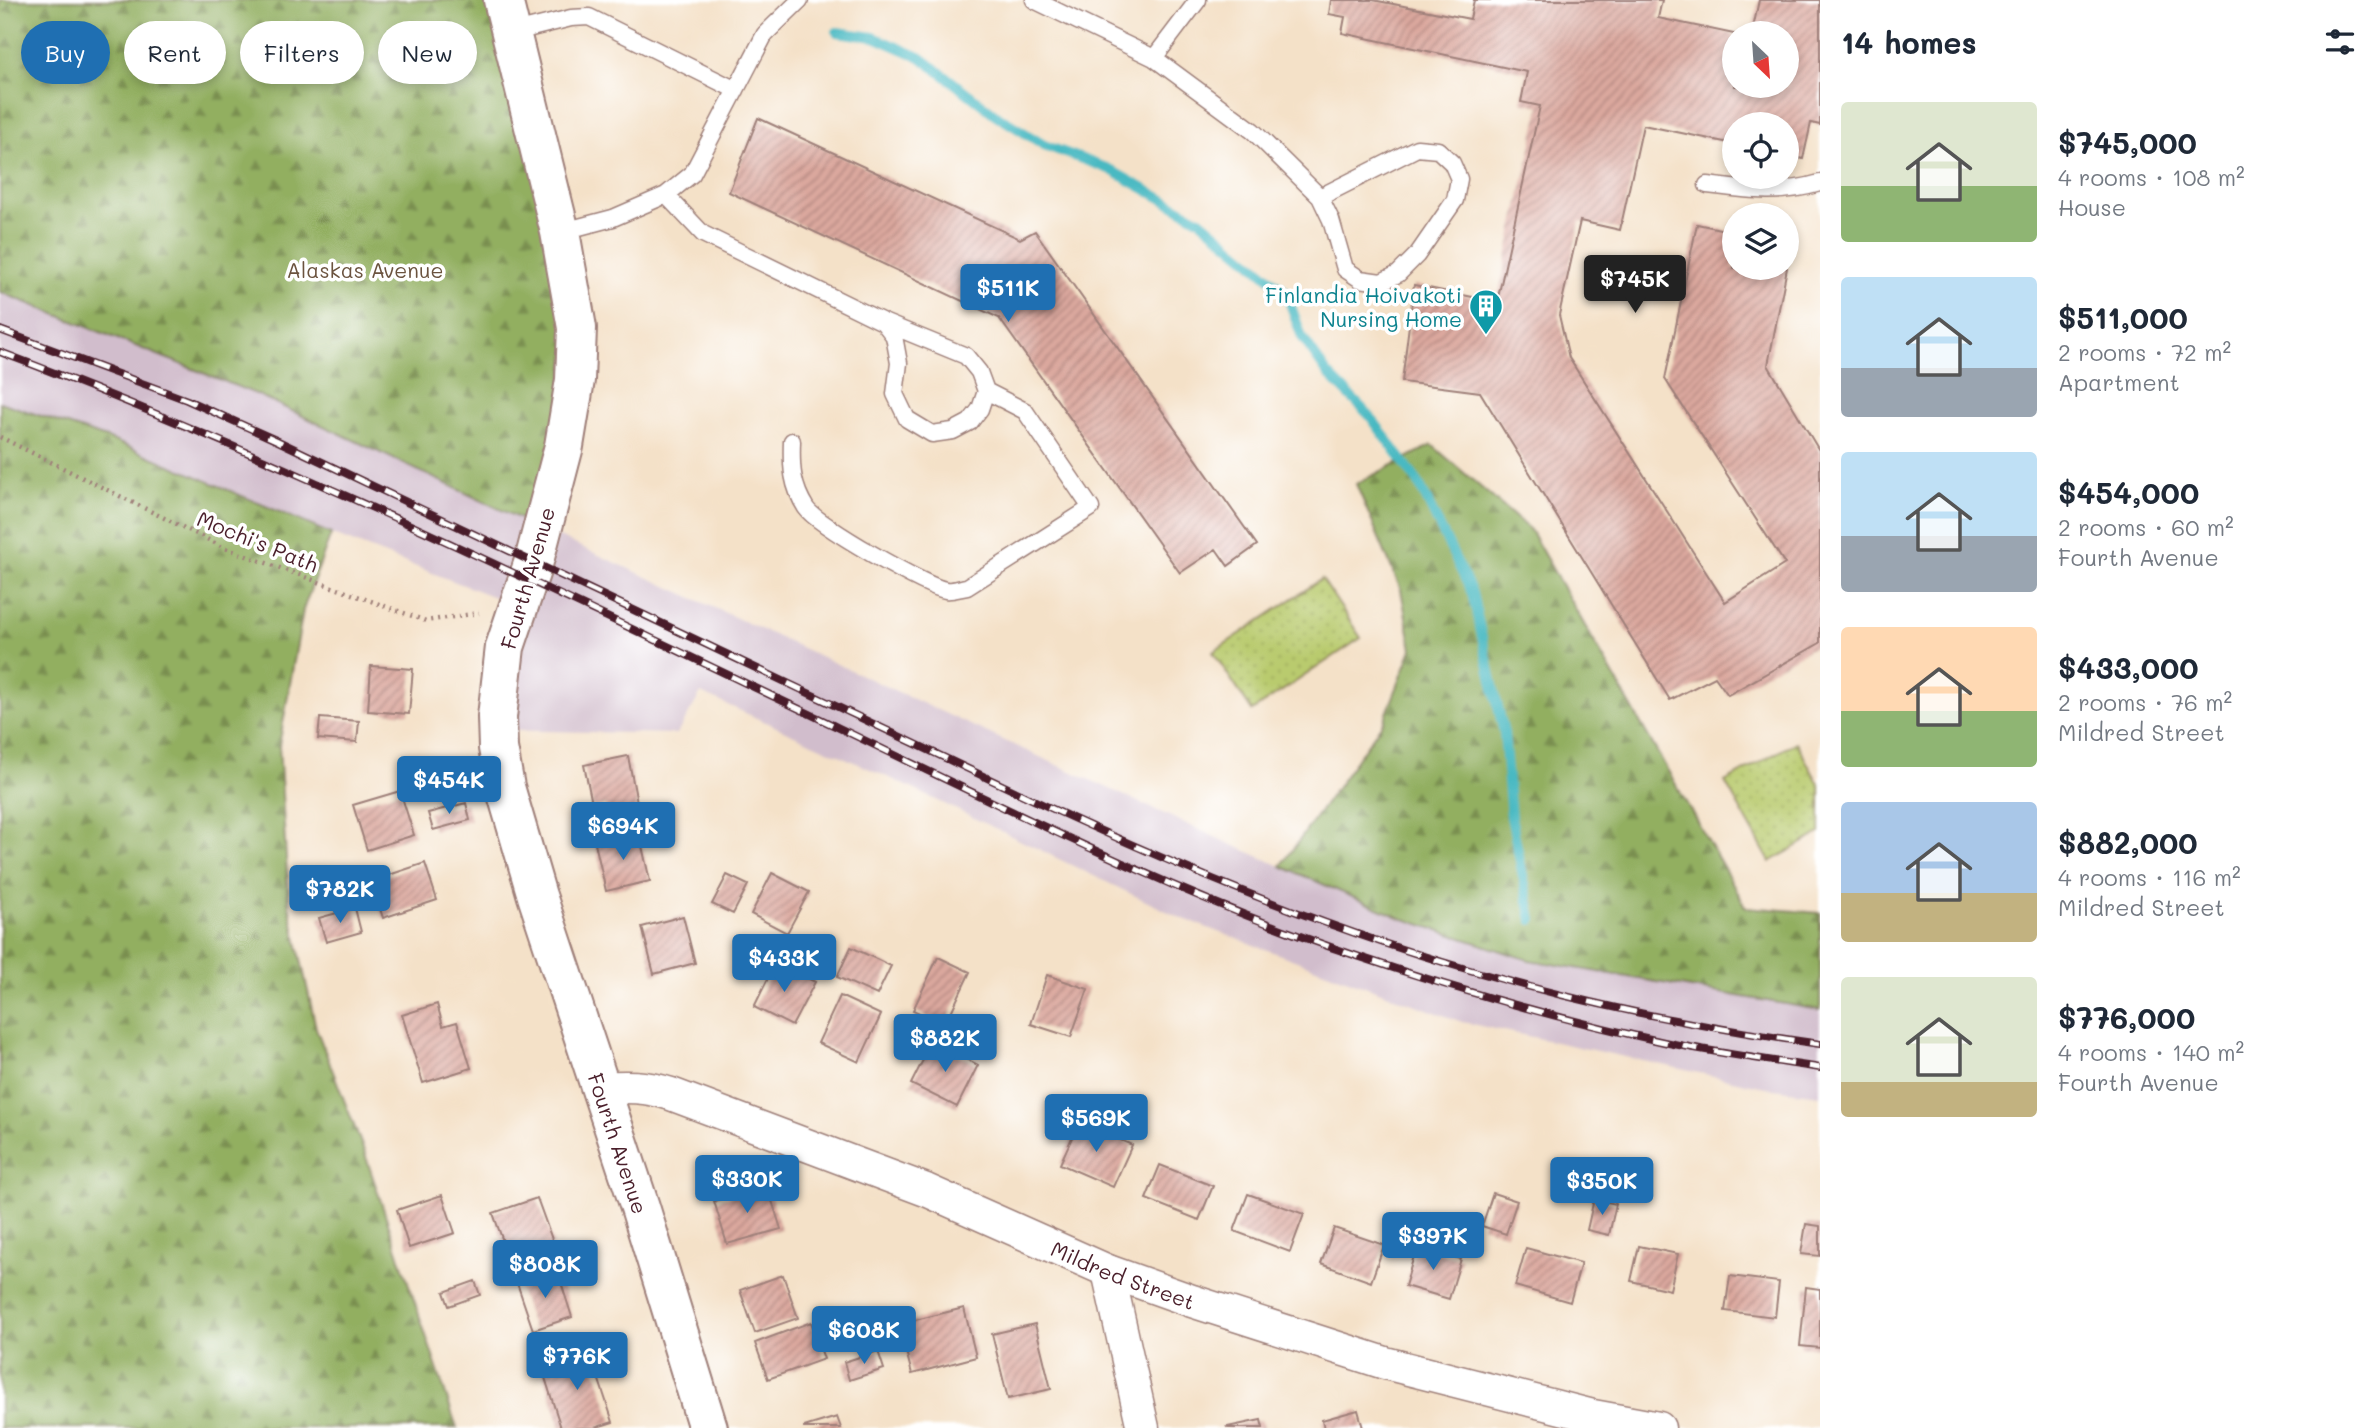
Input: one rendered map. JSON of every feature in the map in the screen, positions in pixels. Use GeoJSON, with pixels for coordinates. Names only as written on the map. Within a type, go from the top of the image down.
{"type":"FeatureCollection","features":[{"type":"Feature","properties":{"kind":"street","name":"Fourth Avenue"},"geometry":{"type":"LineString","coordinates":[[507,17],[560,232],[577,328],[575,380],[564,446],[534,561],[505,647],[497,717],[498,748],[505,787],[537,896],[601,1088],[708,1428]]}},
{"type":"Feature","properties":{"kind":"street","name":"Mildred Street"},"geometry":{"type":"LineString","coordinates":[[601,1088],[640,1086],[671,1094],[926,1190],[1108,1271],[1275,1328],[1385,1363],[1594,1422],[1659,1428]]}},
{"type":"Feature","properties":{"kind":"street"},"geometry":{"type":"LineString","coordinates":[[1108,1271],[1143,1428]]}},
{"type":"Feature","properties":{"kind":"lane"},"geometry":{"type":"LineString","coordinates":[[560,232],[613,219],[666,195],[692,174],[765,34],[800,0]]}},
{"type":"Feature","properties":{"kind":"lane"},"geometry":{"type":"LineString","coordinates":[[1034,0],[1154,58],[1253,131],[1320,197],[1331,220],[1345,269],[1360,279],[1381,282],[1398,274],[1417,255],[1455,200],[1459,179],[1452,163],[1438,150],[1417,148],[1320,197]]}},
{"type":"Feature","properties":{"kind":"lane"},"geometry":{"type":"LineString","coordinates":[[1154,58],[1198,0]]}},
{"type":"Feature","properties":{"kind":"lane"},"geometry":{"type":"LineString","coordinates":[[507,17],[589,17],[736,90]]}},
{"type":"Feature","properties":{"kind":"lane"},"geometry":{"type":"LineString","coordinates":[[1707,185],[1768,192],[1796,191],[1820,183]]}},
{"type":"Feature","properties":{"kind":"lane"},"geometry":{"type":"LineString","coordinates":[[666,195],[703,234],[883,322],[965,356],[979,372],[986,391],[980,409],[970,422],[953,431],[932,434],[907,419],[895,394],[899,363],[894,336],[883,322]]}},
{"type":"Feature","properties":{"kind":"lane"},"geometry":{"type":"LineString","coordinates":[[792,441],[791,470],[796,489],[808,512],[833,531],[928,584],[946,590],[967,587],[1091,508],[1025,411],[986,391]]}},
{"type":"Feature","properties":{"kind":"path","name":"Mochi's Path"},"geometry":{"type":"LineString","coordinates":[[0,438],[225,548],[426,621],[518,606]]}},
{"type":"Feature","properties":{"kind":"shaded area"},"geometry":{"type":"Polygon","coordinates":[[[0,292],[256,394],[544,530],[1228,843],[1401,918],[1529,960],[1820,1010],[1820,1095],[1774,1089],[1462,1022],[1181,918],[901,783],[701,693],[677,734],[500,730],[518,606],[331,534],[112,440],[0,402],[0,292]]]}},
{"type":"Feature","properties":{"kind":"green space","name":"Alaskas Avenue"},"geometry":{"type":"Polygon","coordinates":[[[0,0],[505,0],[574,289],[544,530],[256,394],[0,292],[0,0]]]}},
{"type":"Feature","properties":{"kind":"green space"},"geometry":{"type":"Polygon","coordinates":[[[0,402],[112,440],[331,534],[303,610],[279,746],[289,905],[316,1028],[364,1151],[457,1428],[0,1428],[0,402]]]}},
{"type":"Feature","properties":{"kind":"green space"},"geometry":{"type":"Polygon","coordinates":[[[1432,445],[1530,530],[1746,907],[1820,913],[1820,1010],[1529,960],[1401,918],[1281,866],[1384,721],[1412,649],[1401,590],[1356,484],[1432,445]]]}},
{"type":"Feature","properties":{"kind":"green space"},"geometry":{"type":"Polygon","coordinates":[[[1322,579],[1361,638],[1252,711],[1213,652],[1322,579]]]}},
{"type":"Feature","properties":{"kind":"green space"},"geometry":{"type":"Polygon","coordinates":[[[1796,742],[1820,786],[1820,833],[1770,862],[1725,782],[1796,742]]]}},
{"type":"Feature","properties":{"kind":"building","name":"Finlandia Hoivakoti Nursing Home"},"geometry":{"type":"Polygon","coordinates":[[[1331,0],[1373,0],[1470,19],[1474,0],[1662,0],[1658,18],[1722,31],[1722,98],[1799,98],[1799,21],[1755,21],[1759,0],[1820,0],[1820,125],[1811,123],[1803,159],[1799,158],[1799,112],[1722,112],[1722,141],[1643,125],[1620,230],[1580,221],[1559,315],[1569,358],[1725,602],[1785,564],[1665,379],[1697,224],[1722,229],[1722,280],[1785,280],[1768,365],[1820,452],[1820,643],[1728,695],[1715,677],[1670,700],[1480,392],[1402,382],[1414,285],[1497,302],[1540,106],[1521,102],[1527,72],[1342,33],[1345,17],[1329,14],[1331,0]]]}},
{"type":"Feature","properties":{"kind":"building"},"geometry":{"type":"Polygon","coordinates":[[[758,118],[1020,239],[1035,231],[1257,545],[1228,566],[1216,549],[1180,573],[999,318],[729,192],[758,118]]]}},
{"type":"Feature","properties":{"kind":"building"},"geometry":{"type":"Polygon","coordinates":[[[371,666],[413,669],[409,714],[368,711],[371,666]]]}},
{"type":"Feature","properties":{"kind":"building"},"geometry":{"type":"Polygon","coordinates":[[[320,718],[359,721],[357,742],[318,739],[320,718]]]}},
{"type":"Feature","properties":{"kind":"building"},"geometry":{"type":"Polygon","coordinates":[[[628,756],[639,813],[608,819],[605,805],[593,808],[584,765],[628,756]]]}},
{"type":"Feature","properties":{"kind":"building"},"geometry":{"type":"Polygon","coordinates":[[[400,791],[414,835],[367,850],[353,805],[400,791]]]}},
{"type":"Feature","properties":{"kind":"building"},"geometry":{"type":"Polygon","coordinates":[[[466,803],[470,820],[433,830],[428,813],[466,803]]]}},
{"type":"Feature","properties":{"kind":"building"},"geometry":{"type":"Polygon","coordinates":[[[639,833],[650,881],[606,891],[595,843],[639,833]]]}},
{"type":"Feature","properties":{"kind":"building"},"geometry":{"type":"Polygon","coordinates":[[[425,863],[437,900],[383,918],[371,881],[425,863]]]}},
{"type":"Feature","properties":{"kind":"building"},"geometry":{"type":"Polygon","coordinates":[[[772,873],[809,892],[787,933],[751,914],[772,873]]]}},
{"type":"Feature","properties":{"kind":"building"},"geometry":{"type":"Polygon","coordinates":[[[727,875],[748,885],[733,914],[712,904],[727,875]]]}},
{"type":"Feature","properties":{"kind":"building"},"geometry":{"type":"Polygon","coordinates":[[[355,908],[361,932],[326,942],[319,918],[355,908]]]}},
{"type":"Feature","properties":{"kind":"building"},"geometry":{"type":"Polygon","coordinates":[[[683,916],[695,963],[654,974],[642,927],[683,916]]]}},
{"type":"Feature","properties":{"kind":"building"},"geometry":{"type":"Polygon","coordinates":[[[851,947],[891,966],[877,995],[837,977],[851,947]]]}},
{"type":"Feature","properties":{"kind":"building"},"geometry":{"type":"Polygon","coordinates":[[[938,957],[970,972],[945,1025],[913,1010],[938,957]]]}},
{"type":"Feature","properties":{"kind":"building"},"geometry":{"type":"Polygon","coordinates":[[[776,962],[815,982],[792,1026],[754,1007],[776,962]]]}},
{"type":"Feature","properties":{"kind":"building"},"geometry":{"type":"Polygon","coordinates":[[[1047,975],[1088,989],[1071,1037],[1031,1024],[1047,975]]]}},
{"type":"Feature","properties":{"kind":"building"},"geometry":{"type":"Polygon","coordinates":[[[840,996],[881,1015],[859,1062],[818,1043],[840,996]]]}},
{"type":"Feature","properties":{"kind":"building"},"geometry":{"type":"Polygon","coordinates":[[[437,1004],[443,1026],[457,1022],[471,1068],[423,1083],[402,1015],[437,1004]]]}},
{"type":"Feature","properties":{"kind":"building"},"geometry":{"type":"Polygon","coordinates":[[[932,1042],[978,1065],[957,1107],[911,1084],[932,1042]]]}},
{"type":"Feature","properties":{"kind":"building"},"geometry":{"type":"Polygon","coordinates":[[[1079,1122],[1132,1145],[1113,1187],[1060,1164],[1079,1122]]]}},
{"type":"Feature","properties":{"kind":"building"},"geometry":{"type":"Polygon","coordinates":[[[1160,1165],[1213,1186],[1199,1220],[1146,1199],[1160,1165]]]}},
{"type":"Feature","properties":{"kind":"building"},"geometry":{"type":"Polygon","coordinates":[[[767,1185],[781,1229],[727,1244],[714,1201],[767,1185]]]}},
{"type":"Feature","properties":{"kind":"building"},"geometry":{"type":"Polygon","coordinates":[[[1493,1193],[1517,1201],[1506,1234],[1482,1226],[1493,1193]]]}},
{"type":"Feature","properties":{"kind":"building"},"geometry":{"type":"Polygon","coordinates":[[[1248,1194],[1304,1214],[1290,1252],[1234,1231],[1248,1194]]]}},
{"type":"Feature","properties":{"kind":"building"},"geometry":{"type":"Polygon","coordinates":[[[442,1195],[455,1233],[409,1248],[397,1210],[442,1195]]]}},
{"type":"Feature","properties":{"kind":"building"},"geometry":{"type":"Polygon","coordinates":[[[537,1198],[554,1245],[510,1261],[493,1213],[537,1198]]]}},
{"type":"Feature","properties":{"kind":"building"},"geometry":{"type":"Polygon","coordinates":[[[1594,1199],[1616,1204],[1609,1235],[1587,1230],[1594,1199]]]}},
{"type":"Feature","properties":{"kind":"building"},"geometry":{"type":"Polygon","coordinates":[[[1806,1224],[1820,1226],[1820,1256],[1801,1254],[1806,1224]]]}},
{"type":"Feature","properties":{"kind":"building"},"geometry":{"type":"Polygon","coordinates":[[[1334,1228],[1384,1245],[1371,1282],[1321,1264],[1334,1228]]]}},
{"type":"Feature","properties":{"kind":"building"},"geometry":{"type":"Polygon","coordinates":[[[1417,1246],[1461,1259],[1449,1299],[1405,1286],[1417,1246]]]}},
{"type":"Feature","properties":{"kind":"building"},"geometry":{"type":"Polygon","coordinates":[[[1639,1246],[1678,1254],[1670,1290],[1631,1281],[1639,1246]]]}},
{"type":"Feature","properties":{"kind":"building"},"geometry":{"type":"Polygon","coordinates":[[[1526,1248],[1581,1263],[1570,1302],[1515,1286],[1526,1248]]]}},
{"type":"Feature","properties":{"kind":"building"},"geometry":{"type":"Polygon","coordinates":[[[557,1270],[572,1317],[533,1330],[517,1283],[557,1270]]]}},
{"type":"Feature","properties":{"kind":"building"},"geometry":{"type":"Polygon","coordinates":[[[783,1275],[798,1318],[755,1333],[740,1290],[783,1275]]]}},
{"type":"Feature","properties":{"kind":"building"},"geometry":{"type":"Polygon","coordinates":[[[1730,1276],[1779,1282],[1775,1317],[1725,1311],[1730,1276]]]}},
{"type":"Feature","properties":{"kind":"building"},"geometry":{"type":"Polygon","coordinates":[[[475,1281],[480,1295],[449,1306],[444,1292],[475,1281]]]}},
{"type":"Feature","properties":{"kind":"building"},"geometry":{"type":"Polygon","coordinates":[[[1806,1287],[1820,1289],[1820,1348],[1800,1346],[1806,1287]]]}},
{"type":"Feature","properties":{"kind":"building"},"geometry":{"type":"Polygon","coordinates":[[[964,1308],[976,1357],[912,1374],[899,1324],[964,1308]]]}},
{"type":"Feature","properties":{"kind":"building"},"geometry":{"type":"Polygon","coordinates":[[[811,1322],[824,1359],[768,1379],[755,1343],[811,1322]]]}},
{"type":"Feature","properties":{"kind":"building"},"geometry":{"type":"Polygon","coordinates":[[[1035,1324],[1051,1389],[1008,1399],[992,1334],[1035,1324]]]}},
{"type":"Feature","properties":{"kind":"building"},"geometry":{"type":"Polygon","coordinates":[[[589,1350],[613,1422],[594,1428],[561,1428],[541,1365],[589,1350]]]}},
{"type":"Feature","properties":{"kind":"building"},"geometry":{"type":"Polygon","coordinates":[[[878,1351],[884,1369],[849,1380],[844,1362],[878,1351]]]}},
{"type":"Feature","properties":{"kind":"building"},"geometry":{"type":"Polygon","coordinates":[[[1358,1410],[1363,1428],[1324,1428],[1322,1420],[1358,1410]]]}},
{"type":"Feature","properties":{"kind":"building"},"geometry":{"type":"Polygon","coordinates":[[[837,1417],[841,1428],[804,1428],[804,1427],[837,1417]]]}},
{"type":"Feature","properties":{"kind":"building"},"geometry":{"type":"Polygon","coordinates":[[[1261,1420],[1263,1428],[1227,1427],[1261,1420]]]}},
{"type":"Feature","properties":{"kind":"waterway"},"geometry":{"type":"LineString","coordinates":[[837,32],[874,37],[920,57],[996,115],[1044,145],[1109,169],[1200,220],[1286,292],[1302,337],[1328,374],[1370,416],[1418,482],[1472,593],[1504,733],[1511,817],[1532,920]]}},
{"type":"Feature","properties":{"kind":"railway"},"geometry":{"type":"LineString","coordinates":[[0,330],[187,400],[278,441],[1042,804],[1209,878],[1381,942],[1538,989],[1658,1017],[1820,1044]]}},
{"type":"Feature","properties":{"kind":"railway"},"geometry":{"type":"LineString","coordinates":[[0,352],[213,438],[422,530],[1027,819],[1219,905],[1351,954],[1506,1002],[1684,1046],[1820,1068]]}},
{"type":"Feature","properties":{"kind":"place","name":"Finlandia Hoivakoti Nursing Home"},"geometry":{"type":"Point","coordinates":[1486,336]}}]}
